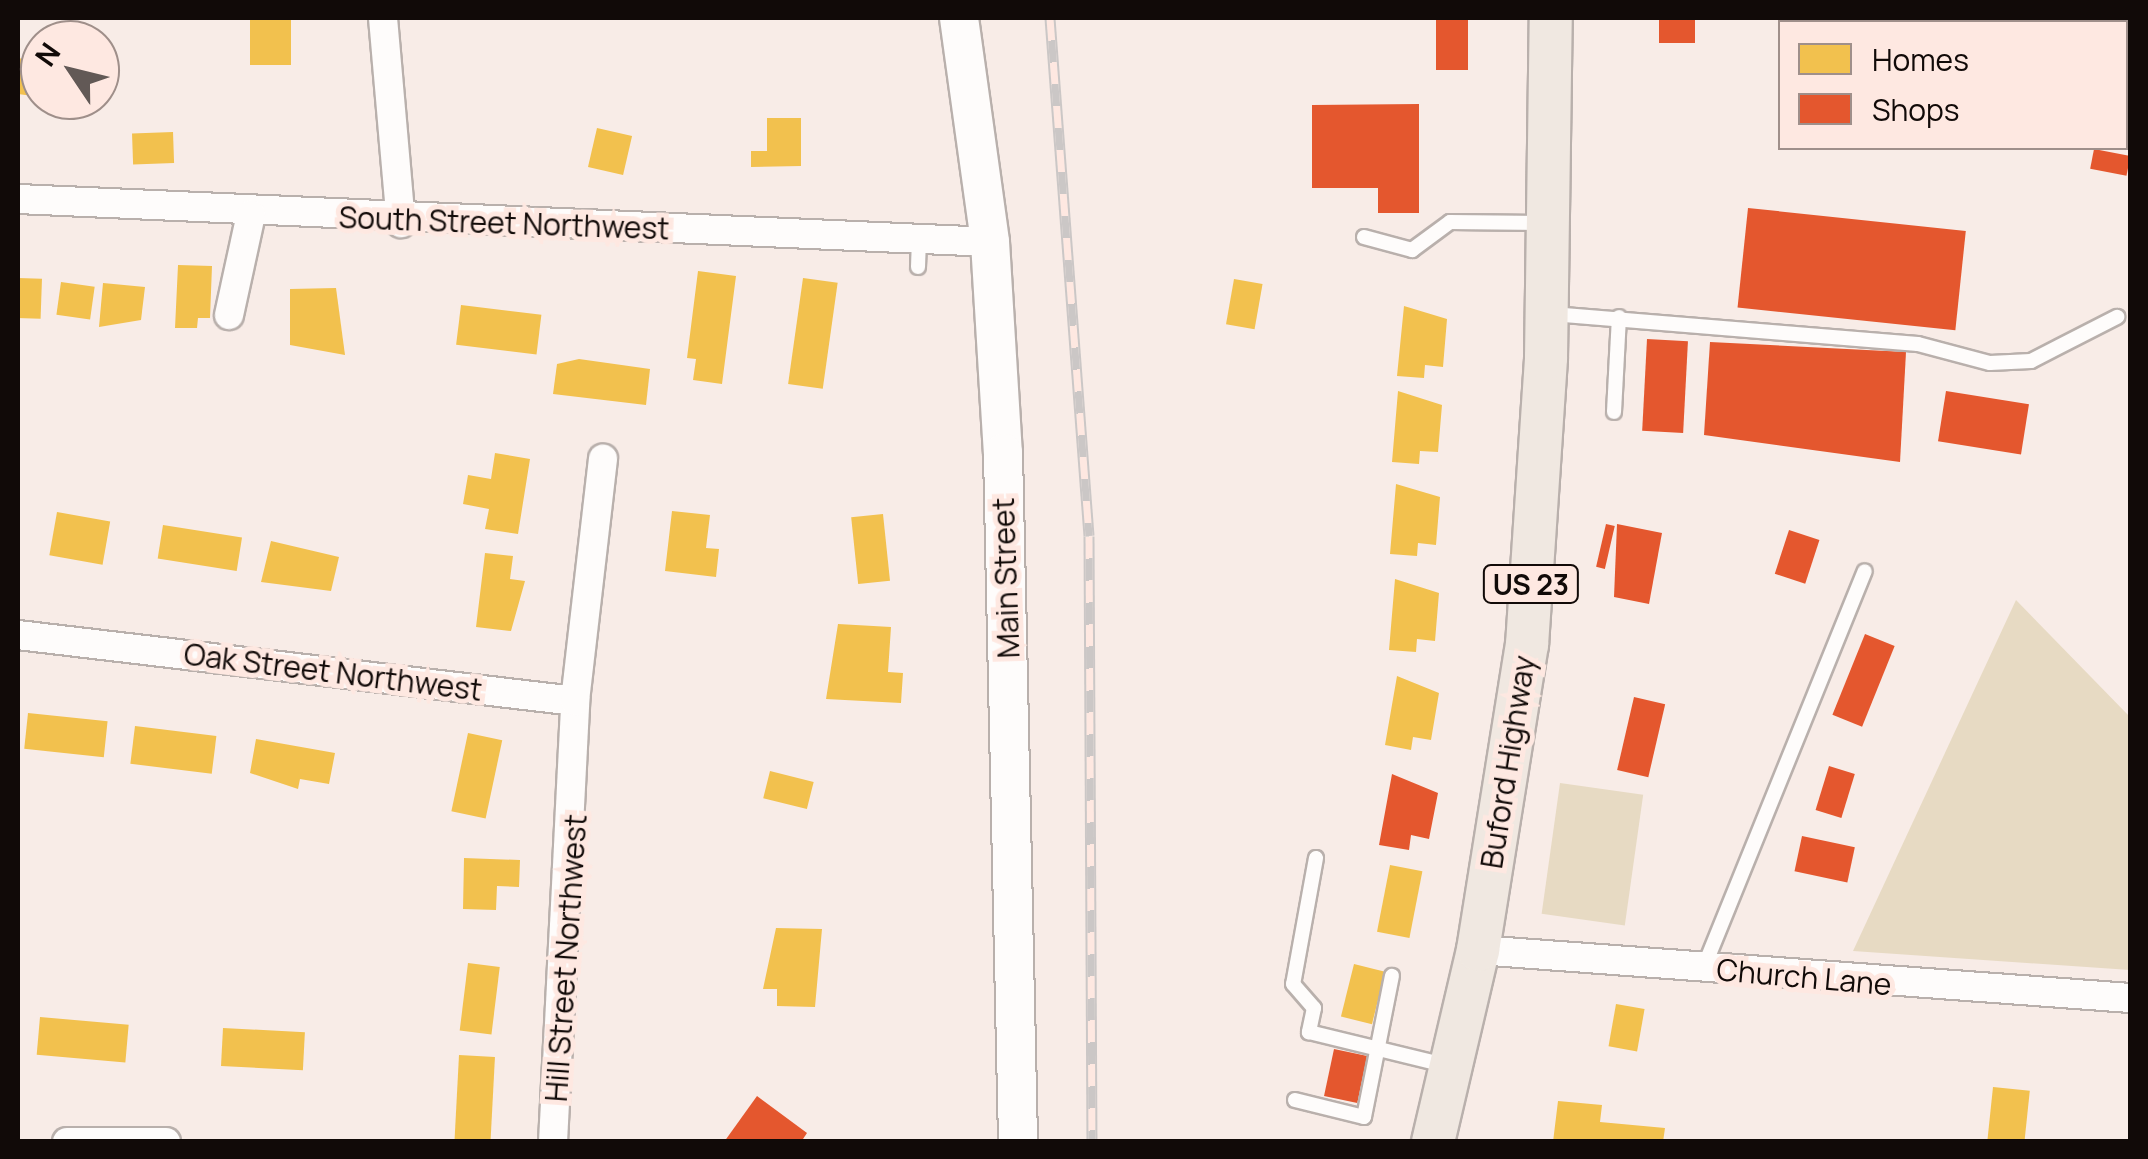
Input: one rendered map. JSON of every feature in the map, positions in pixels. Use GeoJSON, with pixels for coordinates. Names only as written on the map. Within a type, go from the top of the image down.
{"type":"FeatureCollection","features":[{"type":"Feature","properties":{"kind":"main road","name":"Buford Highway"},"geometry":{"type":"LineString","coordinates":[[1432,1142],[1478,950],[1526,646],[1546,314],[1551,18]]}},
{"type":"Feature","properties":{"kind":"street"},"geometry":{"type":"LineString","coordinates":[[384,18],[401,222]]}},
{"type":"Feature","properties":{"kind":"street","name":"Main Street"},"geometry":{"type":"LineString","coordinates":[[959,18],[990,242],[1018,1142]]}},
{"type":"Feature","properties":{"kind":"street","name":"South Street Northwest"},"geometry":{"type":"LineString","coordinates":[[18,198],[918,253],[990,242]]}},
{"type":"Feature","properties":{"kind":"street"},"geometry":{"type":"LineString","coordinates":[[228,316],[251,214]]}},
{"type":"Feature","properties":{"kind":"street"},"geometry":{"type":"LineString","coordinates":[[575,700],[603,459]]}},
{"type":"Feature","properties":{"kind":"street","name":"Oak Street Northwest"},"geometry":{"type":"LineString","coordinates":[[18,634],[575,700]]}},
{"type":"Feature","properties":{"kind":"street","name":"Hill Street Northwest"},"geometry":{"type":"LineString","coordinates":[[554,1142],[578,775],[575,700]]}},
{"type":"Feature","properties":{"kind":"street","name":"Church Lane"},"geometry":{"type":"LineString","coordinates":[[1478,950],[2130,998]]}},
{"type":"Feature","properties":{"kind":"street"},"geometry":{"type":"LineString","coordinates":[[67,1142],[166,1142]]}},
{"type":"Feature","properties":{"kind":"lane"},"geometry":{"type":"LineString","coordinates":[[1364,237],[1412,250],[1450,222],[1548,222]]}},
{"type":"Feature","properties":{"kind":"lane"},"geometry":{"type":"LineString","coordinates":[[1546,314],[1918,344],[1990,363],[2031,361],[2116,317]]}},
{"type":"Feature","properties":{"kind":"lane"},"geometry":{"type":"LineString","coordinates":[[1614,412],[1620,317]]}},
{"type":"Feature","properties":{"kind":"lane"},"geometry":{"type":"LineString","coordinates":[[1704,968],[1865,571]]}},
{"type":"Feature","properties":{"kind":"lane"},"geometry":{"type":"LineString","coordinates":[[1316,858],[1293,984],[1314,1008],[1309,1032],[1450,1066]]}},
{"type":"Feature","properties":{"kind":"lane"},"geometry":{"type":"LineString","coordinates":[[1295,1100],[1364,1117],[1392,976]]}},
{"type":"Feature","properties":{"kind":"shaded area"},"geometry":{"type":"Polygon","coordinates":[[[2016,600],[2130,717],[2130,970],[1853,951],[2016,600]]]}},
{"type":"Feature","properties":{"kind":"shaded area"},"geometry":{"type":"Polygon","coordinates":[[[1560,783],[1643,795],[1625,925],[1542,914],[1560,783]]]}},
{"type":"Feature","properties":{"kind":"building: Homes"},"geometry":{"type":"Polygon","coordinates":[[[250,18],[291,18],[291,65],[250,65],[250,18]]]}},
{"type":"Feature","properties":{"kind":"building: Homes"},"geometry":{"type":"Polygon","coordinates":[[[18,58],[20,94],[18,94],[18,58]]]}},
{"type":"Feature","properties":{"kind":"building: Homes"},"geometry":{"type":"Polygon","coordinates":[[[767,118],[801,118],[801,166],[751,167],[751,151],[767,151],[767,118]]]}},
{"type":"Feature","properties":{"kind":"building: Homes"},"geometry":{"type":"Polygon","coordinates":[[[597,128],[632,136],[623,175],[588,167],[597,128]]]}},
{"type":"Feature","properties":{"kind":"building: Homes"},"geometry":{"type":"Polygon","coordinates":[[[173,132],[174,163],[133,164],[132,133],[173,132]]]}},
{"type":"Feature","properties":{"kind":"building: Homes"},"geometry":{"type":"Polygon","coordinates":[[[178,265],[212,266],[210,318],[198,318],[197,328],[175,328],[178,265]]]}},
{"type":"Feature","properties":{"kind":"building: Homes"},"geometry":{"type":"Polygon","coordinates":[[[698,271],[736,276],[722,384],[693,380],[696,359],[687,358],[698,271]]]}},
{"type":"Feature","properties":{"kind":"building: Homes"},"geometry":{"type":"Polygon","coordinates":[[[18,278],[42,279],[41,319],[18,318],[18,278]]]}},
{"type":"Feature","properties":{"kind":"building: Homes"},"geometry":{"type":"Polygon","coordinates":[[[803,278],[838,283],[823,389],[788,384],[803,278]]]}},
{"type":"Feature","properties":{"kind":"building: Homes"},"geometry":{"type":"Polygon","coordinates":[[[1234,279],[1263,284],[1255,329],[1226,324],[1234,279]]]}},
{"type":"Feature","properties":{"kind":"building: Homes"},"geometry":{"type":"Polygon","coordinates":[[[61,282],[95,287],[90,319],[56,315],[61,282]]]}},
{"type":"Feature","properties":{"kind":"building: Homes"},"geometry":{"type":"Polygon","coordinates":[[[103,283],[145,287],[141,320],[99,327],[103,283]]]}},
{"type":"Feature","properties":{"kind":"building: Homes"},"geometry":{"type":"Polygon","coordinates":[[[336,288],[345,355],[290,345],[290,289],[336,288]]]}},
{"type":"Feature","properties":{"kind":"building: Homes"},"geometry":{"type":"Polygon","coordinates":[[[461,305],[541,315],[537,355],[456,345],[461,305]]]}},
{"type":"Feature","properties":{"kind":"building: Homes"},"geometry":{"type":"Polygon","coordinates":[[[1404,306],[1447,319],[1443,367],[1425,365],[1424,378],[1397,376],[1404,306]]]}},
{"type":"Feature","properties":{"kind":"building: Homes"},"geometry":{"type":"Polygon","coordinates":[[[579,359],[650,369],[646,405],[553,394],[557,364],[579,359]]]}},
{"type":"Feature","properties":{"kind":"building: Homes"},"geometry":{"type":"Polygon","coordinates":[[[1398,391],[1442,405],[1438,452],[1420,451],[1419,464],[1392,462],[1398,391]]]}},
{"type":"Feature","properties":{"kind":"building: Homes"},"geometry":{"type":"Polygon","coordinates":[[[495,453],[530,459],[518,534],[485,529],[489,509],[463,504],[468,475],[491,479],[495,453]]]}},
{"type":"Feature","properties":{"kind":"building: Homes"},"geometry":{"type":"Polygon","coordinates":[[[1396,484],[1440,497],[1436,545],[1418,543],[1417,556],[1390,554],[1396,484]]]}},
{"type":"Feature","properties":{"kind":"building: Homes"},"geometry":{"type":"Polygon","coordinates":[[[672,511],[710,515],[706,548],[719,549],[716,577],[665,571],[672,511]]]}},
{"type":"Feature","properties":{"kind":"building: Homes"},"geometry":{"type":"Polygon","coordinates":[[[57,512],[110,521],[103,565],[49,555],[57,512]]]}},
{"type":"Feature","properties":{"kind":"building: Homes"},"geometry":{"type":"Polygon","coordinates":[[[883,514],[890,581],[858,584],[851,517],[883,514]]]}},
{"type":"Feature","properties":{"kind":"building: Homes"},"geometry":{"type":"Polygon","coordinates":[[[163,525],[242,538],[237,571],[158,559],[163,525]]]}},
{"type":"Feature","properties":{"kind":"building: Homes"},"geometry":{"type":"Polygon","coordinates":[[[271,541],[339,557],[331,591],[261,582],[271,541]]]}},
{"type":"Feature","properties":{"kind":"building: Homes"},"geometry":{"type":"Polygon","coordinates":[[[485,553],[513,556],[510,579],[525,581],[511,631],[476,627],[485,553]]]}},
{"type":"Feature","properties":{"kind":"building: Homes"},"geometry":{"type":"Polygon","coordinates":[[[1395,579],[1439,593],[1435,641],[1417,639],[1416,652],[1389,650],[1395,579]]]}},
{"type":"Feature","properties":{"kind":"building: Homes"},"geometry":{"type":"Polygon","coordinates":[[[838,624],[891,627],[888,672],[903,673],[901,703],[826,699],[838,624]]]}},
{"type":"Feature","properties":{"kind":"building: Homes"},"geometry":{"type":"Polygon","coordinates":[[[1397,676],[1439,693],[1431,740],[1413,737],[1411,750],[1385,745],[1397,676]]]}},
{"type":"Feature","properties":{"kind":"building: Homes"},"geometry":{"type":"Polygon","coordinates":[[[28,713],[108,721],[104,757],[24,749],[28,713]]]}},
{"type":"Feature","properties":{"kind":"building: Homes"},"geometry":{"type":"Polygon","coordinates":[[[135,726],[216,736],[212,774],[130,764],[135,726]]]}},
{"type":"Feature","properties":{"kind":"building: Homes"},"geometry":{"type":"Polygon","coordinates":[[[468,733],[502,740],[486,819],[451,811],[468,733]]]}},
{"type":"Feature","properties":{"kind":"building: Homes"},"geometry":{"type":"Polygon","coordinates":[[[256,739],[335,753],[329,784],[300,779],[298,789],[250,773],[256,739]]]}},
{"type":"Feature","properties":{"kind":"building: Homes"},"geometry":{"type":"Polygon","coordinates":[[[770,771],[814,782],[807,809],[763,798],[770,771]]]}},
{"type":"Feature","properties":{"kind":"building: Homes"},"geometry":{"type":"Polygon","coordinates":[[[464,858],[520,860],[519,887],[497,886],[496,910],[463,909],[464,858]]]}},
{"type":"Feature","properties":{"kind":"building: Homes"},"geometry":{"type":"Polygon","coordinates":[[[1390,865],[1422,871],[1409,938],[1377,932],[1390,865]]]}},
{"type":"Feature","properties":{"kind":"building: Homes"},"geometry":{"type":"Polygon","coordinates":[[[776,928],[822,929],[815,1007],[777,1006],[777,989],[763,989],[776,928]]]}},
{"type":"Feature","properties":{"kind":"building: Homes"},"geometry":{"type":"Polygon","coordinates":[[[468,963],[500,967],[491,1034],[460,1030],[468,963]]]}},
{"type":"Feature","properties":{"kind":"building: Homes"},"geometry":{"type":"Polygon","coordinates":[[[1354,964],[1385,972],[1372,1024],[1341,1016],[1354,964]]]}},
{"type":"Feature","properties":{"kind":"building: Homes"},"geometry":{"type":"Polygon","coordinates":[[[1616,1004],[1645,1009],[1637,1051],[1609,1046],[1616,1004]]]}},
{"type":"Feature","properties":{"kind":"building: Homes"},"geometry":{"type":"Polygon","coordinates":[[[40,1017],[129,1025],[125,1063],[37,1055],[40,1017]]]}},
{"type":"Feature","properties":{"kind":"building: Homes"},"geometry":{"type":"Polygon","coordinates":[[[223,1028],[305,1032],[303,1070],[221,1066],[223,1028]]]}},
{"type":"Feature","properties":{"kind":"building: Homes"},"geometry":{"type":"Polygon","coordinates":[[[459,1055],[495,1057],[491,1141],[455,1139],[459,1055]]]}},
{"type":"Feature","properties":{"kind":"building: Homes"},"geometry":{"type":"Polygon","coordinates":[[[1993,1087],[2030,1091],[2024,1142],[1987,1142],[1993,1087]]]}},
{"type":"Feature","properties":{"kind":"building: Homes"},"geometry":{"type":"Polygon","coordinates":[[[1558,1101],[1602,1105],[1600,1122],[1665,1128],[1663,1142],[1553,1142],[1558,1101]]]}},
{"type":"Feature","properties":{"kind":"building: Shops"},"geometry":{"type":"Polygon","coordinates":[[[1436,18],[1468,18],[1468,70],[1436,70],[1436,18]]]}},
{"type":"Feature","properties":{"kind":"building: Shops"},"geometry":{"type":"Polygon","coordinates":[[[1659,18],[1695,18],[1695,43],[1659,43],[1659,18]]]}},
{"type":"Feature","properties":{"kind":"building: Shops"},"geometry":{"type":"Polygon","coordinates":[[[1419,104],[1419,213],[1378,213],[1378,188],[1312,188],[1312,105],[1419,104]]]}},
{"type":"Feature","properties":{"kind":"building: Shops"},"geometry":{"type":"Polygon","coordinates":[[[2094,150],[2130,156],[2127,176],[2090,169],[2094,150]]]}},
{"type":"Feature","properties":{"kind":"building: Shops"},"geometry":{"type":"Polygon","coordinates":[[[1748,208],[1966,231],[1955,330],[1738,307],[1748,208]]]}},
{"type":"Feature","properties":{"kind":"building: Shops"},"geometry":{"type":"Polygon","coordinates":[[[1647,339],[1688,341],[1683,433],[1642,431],[1647,339]]]}},
{"type":"Feature","properties":{"kind":"building: Shops"},"geometry":{"type":"Polygon","coordinates":[[[1710,342],[1906,352],[1900,462],[1704,435],[1710,342]]]}},
{"type":"Feature","properties":{"kind":"building: Shops"},"geometry":{"type":"Polygon","coordinates":[[[1946,391],[2029,404],[2021,455],[1938,441],[1946,391]]]}},
{"type":"Feature","properties":{"kind":"building: Shops"},"geometry":{"type":"Polygon","coordinates":[[[1606,524],[1615,526],[1605,569],[1596,567],[1606,524]]]}},
{"type":"Feature","properties":{"kind":"building: Shops"},"geometry":{"type":"Polygon","coordinates":[[[1617,524],[1662,533],[1649,604],[1614,597],[1617,524]]]}},
{"type":"Feature","properties":{"kind":"building: Shops"},"geometry":{"type":"Polygon","coordinates":[[[1789,530],[1819,540],[1805,584],[1775,574],[1789,530]]]}},
{"type":"Feature","properties":{"kind":"building: Shops"},"geometry":{"type":"Polygon","coordinates":[[[1865,634],[1895,646],[1862,727],[1832,715],[1865,634]]]}},
{"type":"Feature","properties":{"kind":"building: Shops"},"geometry":{"type":"Polygon","coordinates":[[[1634,697],[1665,704],[1648,777],[1617,770],[1634,697]]]}},
{"type":"Feature","properties":{"kind":"building: Shops"},"geometry":{"type":"Polygon","coordinates":[[[1829,766],[1855,774],[1841,818],[1816,810],[1829,766]]]}},
{"type":"Feature","properties":{"kind":"building: Shops"},"geometry":{"type":"Polygon","coordinates":[[[1392,774],[1438,793],[1429,839],[1411,835],[1409,850],[1379,845],[1392,774]]]}},
{"type":"Feature","properties":{"kind":"building: Shops"},"geometry":{"type":"Polygon","coordinates":[[[1802,836],[1855,847],[1847,882],[1795,871],[1802,836]]]}},
{"type":"Feature","properties":{"kind":"building: Shops"},"geometry":{"type":"Polygon","coordinates":[[[1334,1049],[1367,1056],[1357,1103],[1324,1096],[1334,1049]]]}},
{"type":"Feature","properties":{"kind":"building: Shops"},"geometry":{"type":"Polygon","coordinates":[[[757,1096],[807,1133],[801,1142],[724,1142],[757,1096]]]}},
{"type":"Feature","properties":{"kind":"railway"},"geometry":{"type":"LineString","coordinates":[[1050,18],[1089,536],[1092,1142]]}}]}
